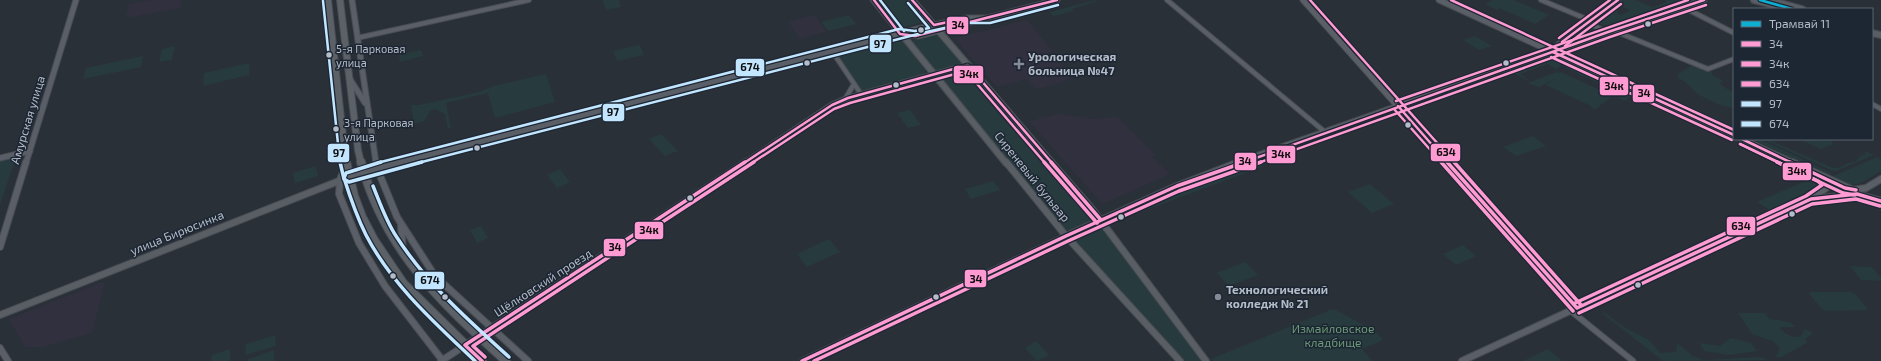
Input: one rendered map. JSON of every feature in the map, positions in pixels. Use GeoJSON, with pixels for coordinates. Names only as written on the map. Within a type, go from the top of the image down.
{"type":"FeatureCollection","features":[{"type":"Feature","properties":{"kind":"main road"},"geometry":{"type":"LineString","coordinates":[[328,0],[346,164],[362,217],[374,240],[403,283],[482,361]]}},
{"type":"Feature","properties":{"kind":"main road"},"geometry":{"type":"LineString","coordinates":[[340,0],[358,150],[362,172],[377,211],[403,255],[419,276],[479,337],[506,361]]}},
{"type":"Feature","properties":{"kind":"main road","name":"Сиреневый бульвар"},"geometry":{"type":"LineString","coordinates":[[874,0],[900,34],[1066,236],[1180,361]]}},
{"type":"Feature","properties":{"kind":"main road","name":"Сиреневый бульвар"},"geometry":{"type":"LineString","coordinates":[[912,0],[1101,220],[1206,361]]}},
{"type":"Feature","properties":{"kind":"main road"},"geometry":{"type":"LineString","coordinates":[[1754,0],[1782,8]]}},
{"type":"Feature","properties":{"kind":"main road"},"geometry":{"type":"LineString","coordinates":[[1769,0],[1798,8]]}},
{"type":"Feature","properties":{"kind":"main road","name":"улица Бирюсинка"},"geometry":{"type":"LineString","coordinates":[[0,315],[349,177]]}},
{"type":"Feature","properties":{"kind":"street","name":"Амурская улица"},"geometry":{"type":"LineString","coordinates":[[0,247],[76,0]]}},
{"type":"Feature","properties":{"kind":"street"},"geometry":{"type":"LineString","coordinates":[[352,0],[377,168],[385,192],[401,224],[435,276],[491,329],[528,361]]}},
{"type":"Feature","properties":{"kind":"street"},"geometry":{"type":"LineString","coordinates":[[357,38],[529,0]]}},
{"type":"Feature","properties":{"kind":"street"},"geometry":{"type":"LineString","coordinates":[[900,34],[918,36],[1057,0]]}},
{"type":"Feature","properties":{"kind":"street"},"geometry":{"type":"LineString","coordinates":[[1167,0],[1325,132]]}},
{"type":"Feature","properties":{"kind":"street"},"geometry":{"type":"LineString","coordinates":[[1303,0],[1577,308]]}},
{"type":"Feature","properties":{"kind":"street"},"geometry":{"type":"LineString","coordinates":[[1439,0],[1733,136]]}},
{"type":"Feature","properties":{"kind":"street"},"geometry":{"type":"LineString","coordinates":[[1541,0],[1588,22],[1708,69],[1733,59]]}},
{"type":"Feature","properties":{"kind":"street"},"geometry":{"type":"LineString","coordinates":[[1553,52],[1554,48],[1618,0]]}},
{"type":"Feature","properties":{"kind":"street"},"geometry":{"type":"LineString","coordinates":[[802,361],[1066,236],[1177,186],[1610,31],[1704,0]]}},
{"type":"Feature","properties":{"kind":"street"},"geometry":{"type":"LineString","coordinates":[[1683,7],[1733,32]]}},
{"type":"Feature","properties":{"kind":"street"},"geometry":{"type":"LineString","coordinates":[[362,172],[934,25],[966,18],[989,18]]}},
{"type":"Feature","properties":{"kind":"street"},"geometry":{"type":"LineString","coordinates":[[832,51],[861,94]]}},
{"type":"Feature","properties":{"kind":"street","name":"Щёлковский проезд"},"geometry":{"type":"LineString","coordinates":[[442,361],[810,119],[845,99],[933,74],[968,66]]}},
{"type":"Feature","properties":{"kind":"street"},"geometry":{"type":"LineString","coordinates":[[350,79],[367,105]]}},
{"type":"Feature","properties":{"kind":"street"},"geometry":{"type":"LineString","coordinates":[[845,99],[850,93],[854,84]]}},
{"type":"Feature","properties":{"kind":"street"},"geometry":{"type":"LineString","coordinates":[[1744,140],[1853,190],[1866,188],[1881,179]]}},
{"type":"Feature","properties":{"kind":"street"},"geometry":{"type":"LineString","coordinates":[[0,158],[30,151]]}},
{"type":"Feature","properties":{"kind":"street"},"geometry":{"type":"LineString","coordinates":[[346,164],[340,180],[339,194],[343,207],[372,267],[442,361]]}},
{"type":"Feature","properties":{"kind":"street","name":"улица Бирюсинка"},"geometry":{"type":"LineString","coordinates":[[349,177],[362,172]]}},
{"type":"Feature","properties":{"kind":"street"},"geometry":{"type":"LineString","coordinates":[[1462,361],[1811,198],[1830,186],[1821,176]]}},
{"type":"Feature","properties":{"kind":"street"},"geometry":{"type":"LineString","coordinates":[[1866,188],[1863,192],[1881,206]]}},
{"type":"Feature","properties":{"kind":"street"},"geometry":{"type":"LineString","coordinates":[[1811,198],[1857,194],[1881,201]]}},
{"type":"Feature","properties":{"kind":"street"},"geometry":{"type":"LineString","coordinates":[[401,224],[403,255]]}},
{"type":"Feature","properties":{"kind":"street"},"geometry":{"type":"LineString","coordinates":[[1571,311],[1633,361]]}},
{"type":"Feature","properties":{"kind":"street"},"geometry":{"type":"LineString","coordinates":[[0,348],[8,361]]}},
{"type":"Feature","properties":{"kind":"shaded area"},"geometry":{"type":"Polygon","coordinates":[[[153,0],[182,0],[180,8],[126,18],[129,4],[153,0]]]}},
{"type":"Feature","properties":{"kind":"shaded area"},"geometry":{"type":"Polygon","coordinates":[[[815,15],[826,32],[799,39],[788,21],[815,15]]]}},
{"type":"Feature","properties":{"kind":"shaded area","name":"Урологическая больница №47"},"geometry":{"type":"Polygon","coordinates":[[[1027,20],[1053,51],[1048,53],[1073,76],[1060,83],[1036,89],[1026,79],[997,87],[954,38],[1027,20]]]}},
{"type":"Feature","properties":{"kind":"shaded area"},"geometry":{"type":"Polygon","coordinates":[[[1059,114],[1095,119],[1117,117],[1156,155],[1152,157],[1170,174],[1102,204],[1029,121],[1059,114]]]}},
{"type":"Feature","properties":{"kind":"shaded area"},"geometry":{"type":"Polygon","coordinates":[[[105,281],[92,333],[42,347],[25,347],[9,319],[105,281]]]}},
{"type":"Feature","properties":{"kind":"green space"},"geometry":{"type":"Polygon","coordinates":[[[602,0],[619,0],[621,7],[606,10],[602,0]]]}},
{"type":"Feature","properties":{"kind":"green space"},"geometry":{"type":"Polygon","coordinates":[[[877,0],[909,0],[927,21],[900,28],[877,0]]]}},
{"type":"Feature","properties":{"kind":"green space"},"geometry":{"type":"Polygon","coordinates":[[[1095,0],[1098,1],[1072,9],[1073,11],[1054,16],[1050,12],[1095,0]]]}},
{"type":"Feature","properties":{"kind":"green space"},"geometry":{"type":"Polygon","coordinates":[[[1492,0],[1514,0],[1549,15],[1535,24],[1499,8],[1497,10],[1485,4],[1492,0]]]}},
{"type":"Feature","properties":{"kind":"green space"},"geometry":{"type":"Polygon","coordinates":[[[1623,0],[1635,0],[1653,7],[1666,2],[1666,0],[1684,0],[1605,26],[1595,21],[1615,7],[1619,8],[1617,13],[1621,15],[1630,10],[1622,6],[1620,2],[1623,0]]]}},
{"type":"Feature","properties":{"kind":"green space"},"geometry":{"type":"Polygon","coordinates":[[[849,15],[856,24],[828,31],[821,22],[849,15]]]}},
{"type":"Feature","properties":{"kind":"green space"},"geometry":{"type":"Polygon","coordinates":[[[1589,27],[1598,32],[1563,46],[1584,28],[1589,27]]]}},
{"type":"Feature","properties":{"kind":"green space"},"geometry":{"type":"Polygon","coordinates":[[[934,35],[938,36],[960,62],[960,65],[934,71],[910,41],[934,35]]]}},
{"type":"Feature","properties":{"kind":"green space"},"geometry":{"type":"Polygon","coordinates":[[[899,36],[925,70],[925,73],[863,91],[836,53],[899,36]]]}},
{"type":"Feature","properties":{"kind":"green space"},"geometry":{"type":"Polygon","coordinates":[[[1475,36],[1492,46],[1479,50],[1463,40],[1475,36]]]}},
{"type":"Feature","properties":{"kind":"green space"},"geometry":{"type":"Polygon","coordinates":[[[640,45],[644,55],[617,61],[613,51],[640,45]]]}},
{"type":"Feature","properties":{"kind":"green space"},"geometry":{"type":"Polygon","coordinates":[[[175,46],[172,60],[159,62],[162,49],[175,46]]]}},
{"type":"Feature","properties":{"kind":"green space"},"geometry":{"type":"Polygon","coordinates":[[[421,50],[423,56],[400,62],[399,55],[421,50]]]}},
{"type":"Feature","properties":{"kind":"green space"},"geometry":{"type":"Polygon","coordinates":[[[143,56],[141,67],[83,79],[86,68],[143,56]]]}},
{"type":"Feature","properties":{"kind":"green space"},"geometry":{"type":"Polygon","coordinates":[[[1553,58],[1557,60],[1561,58],[1569,61],[1566,64],[1563,62],[1559,64],[1561,66],[1556,69],[1548,64],[1520,74],[1528,80],[1513,72],[1553,58]]]}},
{"type":"Feature","properties":{"kind":"green space"},"geometry":{"type":"Polygon","coordinates":[[[249,63],[249,75],[203,86],[204,73],[249,63]]]}},
{"type":"Feature","properties":{"kind":"green space"},"geometry":{"type":"Polygon","coordinates":[[[1567,65],[1620,89],[1618,91],[1631,95],[1625,101],[1613,95],[1617,92],[1564,67],[1567,65]]]}},
{"type":"Feature","properties":{"kind":"green space"},"geometry":{"type":"Polygon","coordinates":[[[1693,65],[1712,72],[1712,75],[1723,81],[1720,83],[1721,85],[1733,92],[1733,108],[1720,105],[1698,94],[1678,78],[1679,73],[1693,65]]]}},
{"type":"Feature","properties":{"kind":"green space"},"geometry":{"type":"Polygon","coordinates":[[[968,69],[1094,217],[1094,219],[1072,230],[1064,230],[939,78],[940,75],[968,69]]]}},
{"type":"Feature","properties":{"kind":"green space"},"geometry":{"type":"Polygon","coordinates":[[[1557,72],[1561,72],[1613,96],[1594,110],[1591,106],[1546,85],[1555,79],[1539,87],[1527,83],[1557,72]]]}},
{"type":"Feature","properties":{"kind":"green space"},"geometry":{"type":"Polygon","coordinates":[[[546,74],[555,102],[495,118],[488,93],[446,103],[451,128],[448,129],[445,114],[435,109],[430,111],[424,121],[414,124],[411,105],[419,105],[479,92],[494,86],[546,74]]]}},
{"type":"Feature","properties":{"kind":"green space"},"geometry":{"type":"Polygon","coordinates":[[[1665,95],[1733,127],[1733,131],[1662,98],[1665,95]]]}},
{"type":"Feature","properties":{"kind":"green space"},"geometry":{"type":"Polygon","coordinates":[[[1653,101],[1712,128],[1710,130],[1650,103],[1653,101]]]}},
{"type":"Feature","properties":{"kind":"green space"},"geometry":{"type":"Polygon","coordinates":[[[910,110],[921,125],[908,128],[897,113],[910,110]]]}},
{"type":"Feature","properties":{"kind":"green space"},"geometry":{"type":"Polygon","coordinates":[[[661,134],[678,151],[665,156],[649,139],[661,134]]]}},
{"type":"Feature","properties":{"kind":"green space"},"geometry":{"type":"Polygon","coordinates":[[[1533,136],[1546,146],[1516,156],[1503,147],[1533,136]]]}},
{"type":"Feature","properties":{"kind":"green space"},"geometry":{"type":"Polygon","coordinates":[[[1754,140],[1761,140],[1832,173],[1827,176],[1754,140]]]}},
{"type":"Feature","properties":{"kind":"green space"},"geometry":{"type":"Polygon","coordinates":[[[1764,140],[1769,140],[1833,168],[1855,162],[1862,155],[1865,155],[1865,151],[1874,155],[1833,171],[1764,140]]]}},
{"type":"Feature","properties":{"kind":"green space"},"geometry":{"type":"Polygon","coordinates":[[[1801,140],[1832,140],[1831,142],[1833,144],[1821,149],[1801,140]]]}},
{"type":"Feature","properties":{"kind":"green space"},"geometry":{"type":"Polygon","coordinates":[[[1747,145],[1819,179],[1826,183],[1826,185],[1824,187],[1744,147],[1747,145]]]}},
{"type":"Feature","properties":{"kind":"green space"},"geometry":{"type":"Polygon","coordinates":[[[16,157],[0,205],[0,161],[16,157]]]}},
{"type":"Feature","properties":{"kind":"green space"},"geometry":{"type":"Polygon","coordinates":[[[1877,157],[1881,159],[1881,171],[1857,184],[1847,184],[1831,177],[1877,157]]]}},
{"type":"Feature","properties":{"kind":"green space"},"geometry":{"type":"Polygon","coordinates":[[[1256,161],[1262,167],[1143,211],[1138,208],[1256,161]]]}},
{"type":"Feature","properties":{"kind":"green space"},"geometry":{"type":"Polygon","coordinates":[[[316,166],[318,176],[295,183],[293,173],[316,166]]]}},
{"type":"Feature","properties":{"kind":"green space"},"geometry":{"type":"Polygon","coordinates":[[[560,169],[570,182],[557,188],[547,175],[560,169]]]}},
{"type":"Feature","properties":{"kind":"green space"},"geometry":{"type":"Polygon","coordinates":[[[1808,180],[1822,187],[1771,211],[1757,202],[1808,180]]]}},
{"type":"Feature","properties":{"kind":"green space"},"geometry":{"type":"Polygon","coordinates":[[[993,181],[1000,190],[971,199],[965,189],[993,181]]]}},
{"type":"Feature","properties":{"kind":"green space"},"geometry":{"type":"Polygon","coordinates":[[[1370,184],[1394,204],[1372,213],[1348,192],[1370,184]]]}},
{"type":"Feature","properties":{"kind":"green space"},"geometry":{"type":"Polygon","coordinates":[[[1099,225],[1202,361],[1184,361],[1075,241],[1075,236],[1099,225]]]}},
{"type":"Feature","properties":{"kind":"green space"},"geometry":{"type":"Polygon","coordinates":[[[481,226],[488,238],[477,243],[470,230],[481,226]]]}},
{"type":"Feature","properties":{"kind":"green space"},"geometry":{"type":"Polygon","coordinates":[[[829,239],[840,252],[807,267],[797,254],[829,239]]]}},
{"type":"Feature","properties":{"kind":"green space"},"geometry":{"type":"Polygon","coordinates":[[[1463,245],[1476,256],[1456,265],[1443,254],[1463,245]]]}},
{"type":"Feature","properties":{"kind":"green space"},"geometry":{"type":"Polygon","coordinates":[[[1245,262],[1258,275],[1229,286],[1217,273],[1245,262]]]}},
{"type":"Feature","properties":{"kind":"green space"},"geometry":{"type":"Polygon","coordinates":[[[1850,266],[1872,267],[1881,278],[1881,281],[1861,280],[1850,266]]]}},
{"type":"Feature","properties":{"kind":"green space"},"geometry":{"type":"Polygon","coordinates":[[[1811,292],[1850,292],[1855,294],[1867,308],[1866,310],[1826,311],[1821,308],[1809,294],[1811,292]]]}},
{"type":"Feature","properties":{"kind":"green space","name":"Измайловское кладбище"},"geometry":{"type":"Polygon","coordinates":[[[1330,310],[1336,310],[1375,331],[1383,340],[1362,349],[1372,361],[1213,361],[1211,359],[1330,310]]]}},
{"type":"Feature","properties":{"kind":"green space"},"geometry":{"type":"Polygon","coordinates":[[[1602,313],[1605,313],[1622,326],[1649,340],[1660,353],[1676,352],[1677,343],[1693,356],[1704,360],[1761,357],[1767,360],[1663,361],[1602,313]]]}},
{"type":"Feature","properties":{"kind":"green space"},"geometry":{"type":"Polygon","coordinates":[[[1738,313],[1764,313],[1770,319],[1790,322],[1795,327],[1779,327],[1783,332],[1791,336],[1800,337],[1805,329],[1813,333],[1805,339],[1807,343],[1781,357],[1776,357],[1780,348],[1773,341],[1752,334],[1738,313]]]}},
{"type":"Feature","properties":{"kind":"green space"},"geometry":{"type":"Polygon","coordinates":[[[275,335],[276,346],[245,355],[246,344],[275,335]]]}},
{"type":"Feature","properties":{"kind":"green space"},"geometry":{"type":"Polygon","coordinates":[[[1731,338],[1751,343],[1757,351],[1729,355],[1704,351],[1700,343],[1720,346],[1731,338]]]}},
{"type":"Feature","properties":{"kind":"green space"},"geometry":{"type":"Polygon","coordinates":[[[1036,341],[1049,355],[1037,361],[1025,348],[1036,341]]]}},
{"type":"Feature","properties":{"kind":"green space"},"geometry":{"type":"Polygon","coordinates":[[[230,349],[230,361],[211,361],[212,355],[230,349]]]}},
{"type":"Feature","properties":{"kind":"green space"},"geometry":{"type":"Polygon","coordinates":[[[1548,349],[1562,361],[1523,361],[1548,349]]]}},
{"type":"Feature","properties":{"kind":"green space"},"geometry":{"type":"Polygon","coordinates":[[[274,350],[274,361],[248,361],[248,359],[274,350]]]}},
{"type":"Feature","properties":{"kind":"tram line","name":"11"},"geometry":{"type":"LineString","coordinates":[[1760,0],[1788,8]]}},
{"type":"Feature","properties":{"kind":"transit line","name":"34"},"geometry":{"type":"LineString","coordinates":[[874,0],[900,34],[915,36],[1057,0]]}},
{"type":"Feature","properties":{"kind":"transit line","name":"674"},"geometry":{"type":"LineString","coordinates":[[880,0],[904,31]]}},
{"type":"Feature","properties":{"kind":"transit line","name":"34"},"geometry":{"type":"LineString","coordinates":[[912,0],[934,25],[953,21]]}},
{"type":"Feature","properties":{"kind":"transit line","name":"634"},"geometry":{"type":"LineString","coordinates":[[1310,0],[1581,305]]}},
{"type":"Feature","properties":{"kind":"transit line","name":"634"},"geometry":{"type":"LineString","coordinates":[[1451,0],[1733,130]]}},
{"type":"Feature","properties":{"kind":"transit line","name":"634"},"geometry":{"type":"LineString","coordinates":[[1559,38],[1610,0]]}},
{"type":"Feature","properties":{"kind":"transit line","name":"34"},"geometry":{"type":"LineString","coordinates":[[1562,42],[1618,0]]}},
{"type":"Feature","properties":{"kind":"transit line","name":"634"},"geometry":{"type":"LineString","coordinates":[[1396,101],[1688,0]]}},
{"type":"Feature","properties":{"kind":"transit line","name":"34"},"geometry":{"type":"LineString","coordinates":[[802,361],[1066,236],[1177,186],[1608,32],[1704,0]]}},
{"type":"Feature","properties":{"kind":"transit line","name":"97"},"geometry":{"type":"LineString","coordinates":[[323,1],[339,156],[344,179],[349,182],[378,173],[922,33],[967,23],[990,23],[1058,5]]}},
{"type":"Feature","properties":{"kind":"transit line","name":"674"},"geometry":{"type":"LineString","coordinates":[[475,361],[415,302],[388,270],[366,235],[344,178],[346,173],[376,163],[899,29],[915,31],[929,28],[908,3]]}},
{"type":"Feature","properties":{"kind":"transit line","name":"34к"},"geometry":{"type":"LineString","coordinates":[[1565,46],[1621,4]]}},
{"type":"Feature","properties":{"kind":"transit line","name":"34к"},"geometry":{"type":"LineString","coordinates":[[814,361],[1068,241],[1179,191],[1610,37],[1706,5]]}},
{"type":"Feature","properties":{"kind":"transit line","name":"34"},"geometry":{"type":"LineString","coordinates":[[1553,52],[1733,135]]}},
{"type":"Feature","properties":{"kind":"transit line","name":"34к"},"geometry":{"type":"LineString","coordinates":[[1551,57],[1732,140]]}},
{"type":"Feature","properties":{"kind":"transit line","name":"34"},"geometry":{"type":"LineString","coordinates":[[482,361],[465,345],[832,105],[848,98],[968,65],[1101,220]]}},
{"type":"Feature","properties":{"kind":"transit line","name":"34к"},"geometry":{"type":"LineString","coordinates":[[485,357],[473,346],[834,109],[850,103],[966,71],[1097,223]]}},
{"type":"Feature","properties":{"kind":"transit line","name":"34"},"geometry":{"type":"LineString","coordinates":[[1398,106],[1577,308]]}},
{"type":"Feature","properties":{"kind":"transit line","name":"34к"},"geometry":{"type":"LineString","coordinates":[[1394,109],[1573,311]]}},
{"type":"Feature","properties":{"kind":"transit line","name":"34"},"geometry":{"type":"LineString","coordinates":[[1744,140],[1845,188],[1856,190]]}},
{"type":"Feature","properties":{"kind":"transit line","name":"34к"},"geometry":{"type":"LineString","coordinates":[[1740,144],[1843,193],[1855,195]]}},
{"type":"Feature","properties":{"kind":"transit line","name":"634"},"geometry":{"type":"LineString","coordinates":[[1575,303],[1806,196],[1822,185],[1818,181],[1740,144]]}},
{"type":"Feature","properties":{"kind":"transit line","name":"674"},"geometry":{"type":"LineString","coordinates":[[373,186],[392,230],[420,270],[463,315],[509,357]]}},
{"type":"Feature","properties":{"kind":"transit line","name":"34"},"geometry":{"type":"LineString","coordinates":[[1577,308],[1811,199],[1857,194],[1881,201]]}},
{"type":"Feature","properties":{"kind":"transit line","name":"34к"},"geometry":{"type":"LineString","coordinates":[[1579,313],[1812,204],[1856,199],[1880,206]]}},
{"type":"Feature","properties":{"kind":"place","name":"5-я Парковая улица"},"geometry":{"type":"Point","coordinates":[329,55]}},
{"type":"Feature","properties":{"kind":"place","name":"Урологическая больница №47"},"geometry":{"type":"Point","coordinates":[1019,64]}},
{"type":"Feature","properties":{"kind":"place","name":"3-я Парковая улица"},"geometry":{"type":"Point","coordinates":[336,129]}},
{"type":"Feature","properties":{"kind":"place","name":"Технологический колледж № 21"},"geometry":{"type":"Point","coordinates":[1218,297]}}]}
